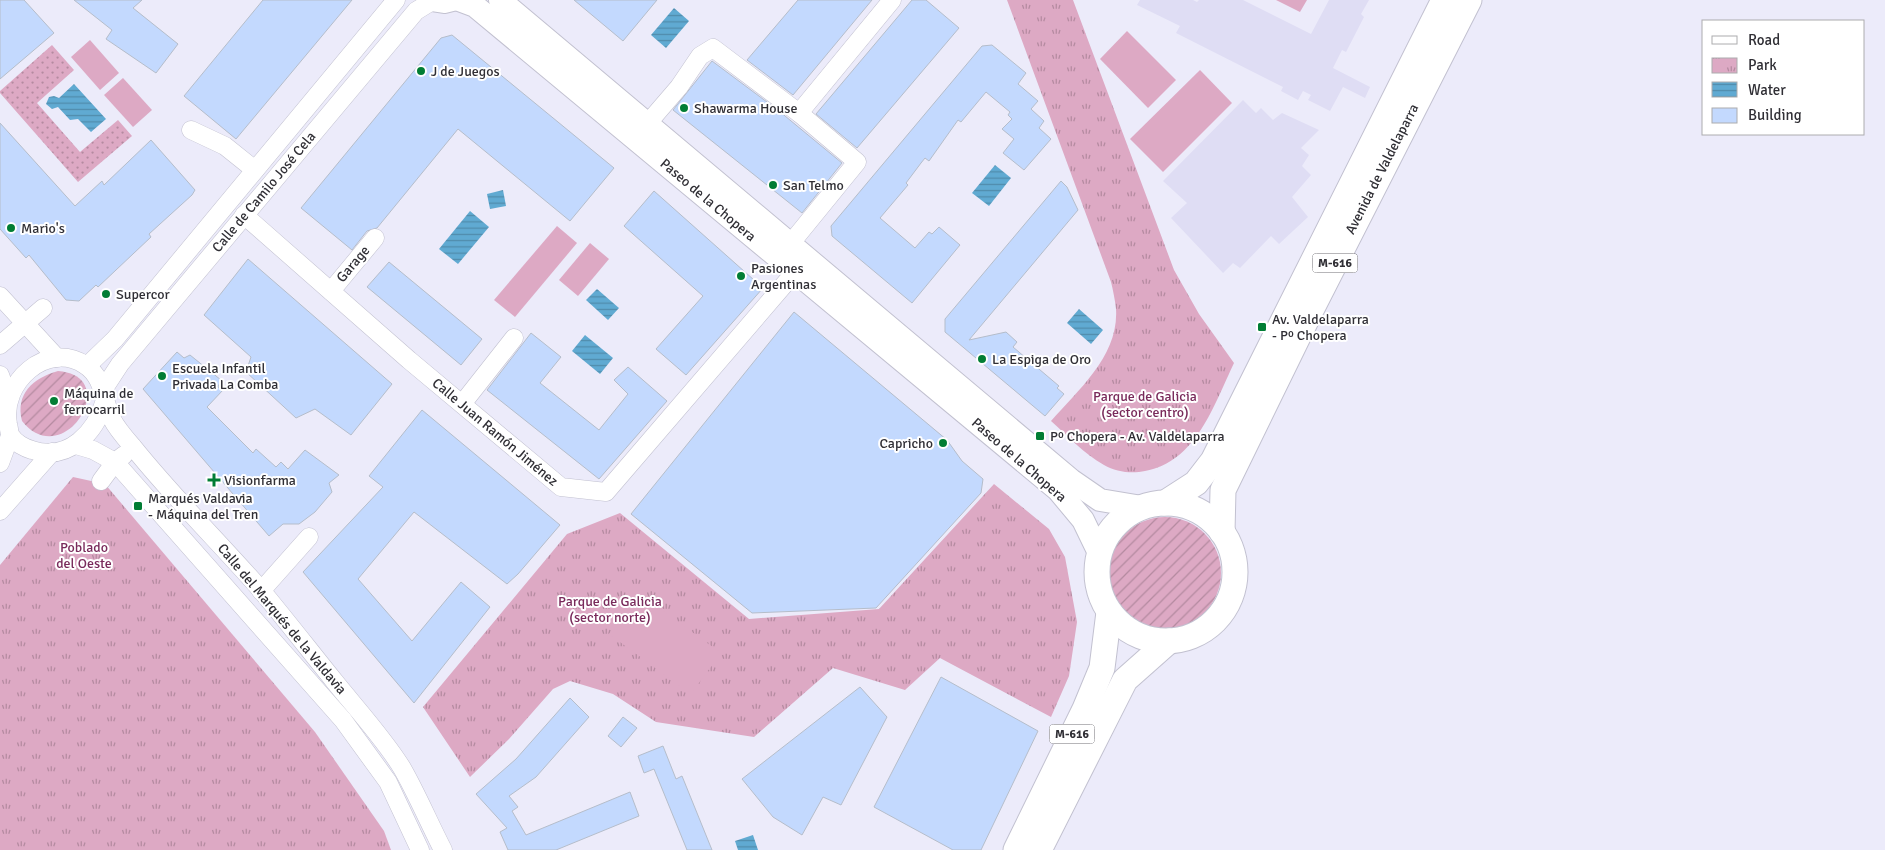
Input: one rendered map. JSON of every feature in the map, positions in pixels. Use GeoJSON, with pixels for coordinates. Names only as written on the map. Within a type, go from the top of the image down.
{"type":"FeatureCollection","features":[{"type":"Feature","properties":{"kind":"highway","name":"Avenida de Valdelaparra"},"geometry":{"type":"LineString","coordinates":[[1153,505],[1196,483],[1214,460],[1444,0]]}},
{"type":"Feature","properties":{"kind":"highway","name":"Avenida de Valdelaparra"},"geometry":{"type":"LineString","coordinates":[[1222,532],[1223,490],[1337,258],[1469,0]]}},
{"type":"Feature","properties":{"kind":"highway","name":"M-616"},"geometry":{"type":"LineString","coordinates":[[1153,505],[1187,506],[1207,516],[1222,532],[1232,551],[1235,572],[1232,592],[1223,612],[1208,627],[1190,637],[1169,641],[1146,638],[1125,628],[1109,612],[1100,593],[1098,580],[1099,553],[1108,533],[1123,518],[1153,505]]}},
{"type":"Feature","properties":{"kind":"highway","name":"M-616"},"geometry":{"type":"LineString","coordinates":[[1016,850],[1102,668],[1109,612]]}},
{"type":"Feature","properties":{"kind":"highway","name":"M-616"},"geometry":{"type":"LineString","coordinates":[[1039,850],[1124,680],[1169,641]]}},
{"type":"Feature","properties":{"kind":"main road"},"geometry":{"type":"LineString","coordinates":[[431,0],[452,0]]}},
{"type":"Feature","properties":{"kind":"main road","name":"Paseo de la Chopera"},"geometry":{"type":"LineString","coordinates":[[459,0],[474,6],[1058,490],[1083,520],[1099,553]]}},
{"type":"Feature","properties":{"kind":"main road","name":"Paseo de la Chopera"},"geometry":{"type":"LineString","coordinates":[[500,0],[1071,480],[1100,500],[1153,505]]}},
{"type":"Feature","properties":{"kind":"street","name":"Calle de Camilo José Cela"},"geometry":{"type":"LineString","coordinates":[[87,366],[115,339],[396,0]]}},
{"type":"Feature","properties":{"kind":"street","name":"Calle de Camilo José Cela"},"geometry":{"type":"LineString","coordinates":[[104,395],[120,364],[412,16],[431,0]]}},
{"type":"Feature","properties":{"kind":"street"},"geometry":{"type":"LineString","coordinates":[[799,113],[892,0]]}},
{"type":"Feature","properties":{"kind":"street"},"geometry":{"type":"LineString","coordinates":[[648,123],[679,87],[700,56],[713,48],[799,113],[857,162],[790,243]]}},
{"type":"Feature","properties":{"kind":"street"},"geometry":{"type":"LineString","coordinates":[[190,130],[225,146],[255,170]]}},
{"type":"Feature","properties":{"kind":"street","name":"Calle Juan Ramón Jiménez"},"geometry":{"type":"LineString","coordinates":[[244,215],[462,404],[562,487],[606,492],[795,272]]}},
{"type":"Feature","properties":{"kind":"street","name":"Garage"},"geometry":{"type":"LineString","coordinates":[[331,291],[375,238]]}},
{"type":"Feature","properties":{"kind":"street"},"geometry":{"type":"LineString","coordinates":[[0,296],[57,358]]}},
{"type":"Feature","properties":{"kind":"street"},"geometry":{"type":"LineString","coordinates":[[0,346],[43,308]]}},
{"type":"Feature","properties":{"kind":"street"},"geometry":{"type":"LineString","coordinates":[[462,404],[514,338]]}},
{"type":"Feature","properties":{"kind":"street"},"geometry":{"type":"LineString","coordinates":[[0,463],[10,436],[6,417],[8,398],[16,383],[28,370],[37,364],[57,358],[72,360],[87,366],[99,381],[104,395],[97,422],[76,445],[42,454],[24,448],[10,436]]}},
{"type":"Feature","properties":{"kind":"street"},"geometry":{"type":"LineString","coordinates":[[0,376],[8,398]]}},
{"type":"Feature","properties":{"kind":"street","name":"Calle del Marqués de la Valdavia"},"geometry":{"type":"LineString","coordinates":[[104,395],[112,419],[133,447],[261,591],[401,766],[443,850]]}},
{"type":"Feature","properties":{"kind":"street","name":"Calle del Marqués de la Valdavia"},"geometry":{"type":"LineString","coordinates":[[76,445],[93,450],[115,462],[343,720],[388,782],[420,850]]}},
{"type":"Feature","properties":{"kind":"street"},"geometry":{"type":"LineString","coordinates":[[102,481],[115,462],[133,447]]}},
{"type":"Feature","properties":{"kind":"street"},"geometry":{"type":"LineString","coordinates":[[0,511],[52,452]]}},
{"type":"Feature","properties":{"kind":"street"},"geometry":{"type":"LineString","coordinates":[[261,591],[309,537]]}},
{"type":"Feature","properties":{"kind":"shaded area"},"geometry":{"type":"Polygon","coordinates":[[[1140,0],[1193,0],[1197,2],[1199,0],[1243,0],[1311,34],[1329,0],[1369,0],[1361,14],[1364,17],[1346,52],[1342,50],[1333,68],[1370,87],[1365,98],[1343,87],[1330,111],[1308,100],[1311,95],[1303,91],[1298,100],[1281,91],[1283,87],[1176,33],[1180,26],[1137,5],[1140,0]]]}},
{"type":"Feature","properties":{"kind":"shaded area"},"geometry":{"type":"Polygon","coordinates":[[[1243,100],[1256,113],[1261,108],[1273,120],[1282,113],[1319,130],[1301,148],[1309,155],[1302,166],[1311,175],[1292,197],[1308,217],[1279,244],[1271,236],[1240,268],[1233,263],[1223,273],[1171,218],[1187,203],[1163,181],[1243,100]]]}},
{"type":"Feature","properties":{"kind":"green space","name":"Parque de Galicia (sector centro)"},"geometry":{"type":"Polygon","coordinates":[[[1007,0],[1073,0],[1174,270],[1199,314],[1234,363],[1210,413],[1190,444],[1178,456],[1163,465],[1145,471],[1119,471],[1097,461],[1051,421],[1085,384],[1104,356],[1115,326],[1116,309],[1111,282],[1007,0]]]}},
{"type":"Feature","properties":{"kind":"green space"},"geometry":{"type":"Polygon","coordinates":[[[1276,0],[1307,0],[1300,12],[1276,0]]]}},
{"type":"Feature","properties":{"kind":"green space"},"geometry":{"type":"Polygon","coordinates":[[[1127,31],[1176,80],[1148,108],[1100,59],[1127,31]]]}},
{"type":"Feature","properties":{"kind":"green space"},"geometry":{"type":"Polygon","coordinates":[[[90,40],[119,73],[100,90],[71,57],[90,40]]]}},
{"type":"Feature","properties":{"kind":"green space"},"geometry":{"type":"Polygon","coordinates":[[[52,45],[74,70],[37,103],[80,152],[118,120],[132,136],[78,182],[0,93],[52,45]]]}},
{"type":"Feature","properties":{"kind":"green space"},"geometry":{"type":"Polygon","coordinates":[[[1200,70],[1232,103],[1163,172],[1130,139],[1200,70]]]}},
{"type":"Feature","properties":{"kind":"green space"},"geometry":{"type":"Polygon","coordinates":[[[123,78],[152,110],[133,127],[104,95],[123,78]]]}},
{"type":"Feature","properties":{"kind":"green space"},"geometry":{"type":"Polygon","coordinates":[[[557,226],[577,243],[515,317],[494,300],[557,226]]]}},
{"type":"Feature","properties":{"kind":"green space"},"geometry":{"type":"Polygon","coordinates":[[[590,243],[609,259],[578,296],[559,280],[590,243]]]}},
{"type":"Feature","properties":{"kind":"green space"},"geometry":{"type":"Polygon","coordinates":[[[58,371],[77,377],[86,388],[86,403],[80,417],[69,429],[54,436],[38,434],[22,421],[21,403],[28,388],[41,378],[58,371]]]}},
{"type":"Feature","properties":{"kind":"green space","name":"Poblado del Oeste"},"geometry":{"type":"Polygon","coordinates":[[[73,477],[105,484],[315,732],[384,831],[391,850],[0,850],[0,565],[73,477]]]}},
{"type":"Feature","properties":{"kind":"green space","name":"Parque de Galicia (sector norte)"},"geometry":{"type":"Polygon","coordinates":[[[994,484],[1049,529],[1065,557],[1077,622],[1069,676],[1051,717],[940,658],[905,690],[833,668],[754,737],[656,722],[613,694],[570,681],[553,689],[509,739],[470,777],[423,707],[567,534],[620,513],[749,619],[879,609],[994,484]]]}},
{"type":"Feature","properties":{"kind":"green space"},"geometry":{"type":"Polygon","coordinates":[[[1165,517],[1187,521],[1205,533],[1217,551],[1221,573],[1217,595],[1205,613],[1187,625],[1165,629],[1143,625],[1125,613],[1113,595],[1109,573],[1113,551],[1125,533],[1143,521],[1165,517]]]}},
{"type":"Feature","properties":{"kind":"green space"},"geometry":{"type":"Polygon","coordinates":[[[638,593],[721,653],[691,694],[609,634],[638,593]]]}},
{"type":"Feature","properties":{"kind":"water"},"geometry":{"type":"Polygon","coordinates":[[[674,8],[689,21],[666,48],[651,35],[674,8]]]}},
{"type":"Feature","properties":{"kind":"water"},"geometry":{"type":"Polygon","coordinates":[[[74,84],[106,119],[91,132],[78,119],[70,120],[58,107],[52,109],[46,104],[49,97],[59,98],[74,84]]]}},
{"type":"Feature","properties":{"kind":"water"},"geometry":{"type":"Polygon","coordinates":[[[995,165],[1011,178],[989,206],[972,193],[995,165]]]}},
{"type":"Feature","properties":{"kind":"water"},"geometry":{"type":"Polygon","coordinates":[[[503,190],[506,206],[490,209],[487,194],[503,190]]]}},
{"type":"Feature","properties":{"kind":"water"},"geometry":{"type":"Polygon","coordinates":[[[470,211],[489,227],[458,264],[439,249],[470,211]]]}},
{"type":"Feature","properties":{"kind":"water"},"geometry":{"type":"Polygon","coordinates":[[[597,289],[619,308],[608,320],[586,300],[597,289]]]}},
{"type":"Feature","properties":{"kind":"water"},"geometry":{"type":"Polygon","coordinates":[[[1079,309],[1103,330],[1091,344],[1067,323],[1079,309]]]}},
{"type":"Feature","properties":{"kind":"water"},"geometry":{"type":"Polygon","coordinates":[[[585,335],[613,358],[600,374],[572,351],[585,335]]]}},
{"type":"Feature","properties":{"kind":"water"},"geometry":{"type":"Polygon","coordinates":[[[753,835],[758,850],[738,850],[735,841],[753,835]]]}},
{"type":"Feature","properties":{"kind":"building"},"geometry":{"type":"Polygon","coordinates":[[[0,0],[24,0],[54,33],[0,79],[0,0]]]}},
{"type":"Feature","properties":{"kind":"building"},"geometry":{"type":"Polygon","coordinates":[[[74,0],[142,0],[133,8],[178,44],[156,73],[106,39],[112,30],[74,0]]]}},
{"type":"Feature","properties":{"kind":"building"},"geometry":{"type":"Polygon","coordinates":[[[263,0],[352,0],[236,139],[184,96],[263,0]]]}},
{"type":"Feature","properties":{"kind":"building"},"geometry":{"type":"Polygon","coordinates":[[[574,0],[657,0],[623,41],[574,0]]]}},
{"type":"Feature","properties":{"kind":"building"},"geometry":{"type":"Polygon","coordinates":[[[798,0],[872,0],[793,95],[747,60],[798,0]]]}},
{"type":"Feature","properties":{"kind":"building"},"geometry":{"type":"Polygon","coordinates":[[[912,0],[926,0],[959,28],[857,148],[816,114],[912,0]]]}},
{"type":"Feature","properties":{"kind":"building"},"geometry":{"type":"Polygon","coordinates":[[[452,35],[614,168],[570,221],[458,129],[377,228],[367,231],[352,250],[301,208],[441,38],[452,35]]]}},
{"type":"Feature","properties":{"kind":"building"},"geometry":{"type":"Polygon","coordinates":[[[992,45],[1026,73],[1018,84],[1038,101],[1031,109],[1044,121],[1039,128],[1051,139],[1024,170],[1003,153],[1014,139],[1002,129],[1012,119],[1008,115],[1010,112],[986,92],[961,122],[958,120],[929,161],[925,158],[906,183],[908,185],[880,218],[915,248],[929,232],[932,234],[939,227],[960,245],[912,303],[832,236],[831,226],[982,46],[992,45]]]}},
{"type":"Feature","properties":{"kind":"building"},"geometry":{"type":"Polygon","coordinates":[[[712,61],[779,111],[842,163],[802,213],[673,110],[712,61]]]}},
{"type":"Feature","properties":{"kind":"building"},"geometry":{"type":"Polygon","coordinates":[[[0,123],[75,206],[102,181],[104,185],[151,140],[195,190],[192,195],[149,234],[151,237],[98,287],[96,285],[79,301],[66,300],[29,255],[26,258],[0,229],[0,123]]]}},
{"type":"Feature","properties":{"kind":"building"},"geometry":{"type":"Polygon","coordinates":[[[1061,181],[1067,187],[1078,210],[969,340],[1006,332],[1017,342],[1013,347],[1059,386],[1057,388],[1064,394],[1045,416],[945,332],[945,319],[1061,181]]]}},
{"type":"Feature","properties":{"kind":"building"},"geometry":{"type":"Polygon","coordinates":[[[654,191],[763,288],[686,375],[656,349],[703,296],[624,226],[654,191]]]}},
{"type":"Feature","properties":{"kind":"building"},"geometry":{"type":"Polygon","coordinates":[[[248,259],[392,384],[351,435],[315,409],[296,418],[246,372],[251,357],[204,315],[248,259]]]}},
{"type":"Feature","properties":{"kind":"building"},"geometry":{"type":"Polygon","coordinates":[[[389,262],[482,339],[461,365],[367,287],[389,262]]]}},
{"type":"Feature","properties":{"kind":"building"},"geometry":{"type":"Polygon","coordinates":[[[794,312],[947,440],[962,461],[983,479],[981,493],[876,608],[752,613],[631,514],[794,312]]]}},
{"type":"Feature","properties":{"kind":"building"},"geometry":{"type":"Polygon","coordinates":[[[531,333],[561,357],[540,383],[599,430],[628,394],[614,380],[628,367],[667,401],[599,479],[487,390],[531,333]]]}},
{"type":"Feature","properties":{"kind":"building"},"geometry":{"type":"Polygon","coordinates":[[[177,352],[184,358],[190,355],[221,380],[218,387],[223,390],[207,407],[253,453],[256,449],[276,467],[281,462],[288,469],[305,450],[339,475],[329,483],[332,492],[315,512],[299,524],[283,524],[269,536],[143,389],[177,352]]]}},
{"type":"Feature","properties":{"kind":"building"},"geometry":{"type":"Polygon","coordinates":[[[422,410],[560,525],[518,574],[507,584],[414,512],[358,579],[412,641],[461,582],[490,607],[414,703],[303,572],[383,487],[369,476],[422,410]]]}},
{"type":"Feature","properties":{"kind":"building"},"geometry":{"type":"Polygon","coordinates":[[[941,677],[1038,731],[981,850],[953,850],[874,807],[941,677]]]}},
{"type":"Feature","properties":{"kind":"building"},"geometry":{"type":"Polygon","coordinates":[[[860,687],[887,717],[841,805],[823,797],[802,835],[773,817],[742,779],[860,687]]]}},
{"type":"Feature","properties":{"kind":"building"},"geometry":{"type":"Polygon","coordinates":[[[570,698],[589,717],[536,777],[509,796],[518,807],[512,811],[526,835],[630,792],[639,816],[556,850],[508,850],[500,832],[507,828],[476,794],[516,759],[570,698]]]}},
{"type":"Feature","properties":{"kind":"building"},"geometry":{"type":"Polygon","coordinates":[[[623,717],[637,728],[621,747],[608,736],[623,717]]]}},
{"type":"Feature","properties":{"kind":"building"},"geometry":{"type":"Polygon","coordinates":[[[663,746],[676,779],[682,776],[712,850],[687,850],[654,769],[644,773],[638,756],[663,746]]]}},
{"type":"Feature","properties":{"kind":"place","name":"J de Juegos"},"geometry":{"type":"Point","coordinates":[421,71]}},
{"type":"Feature","properties":{"kind":"place","name":"Shawarma House"},"geometry":{"type":"Point","coordinates":[684,108]}},
{"type":"Feature","properties":{"kind":"place","name":"San Telmo"},"geometry":{"type":"Point","coordinates":[773,185]}},
{"type":"Feature","properties":{"kind":"place","name":"Mario's"},"geometry":{"type":"Point","coordinates":[11,228]}},
{"type":"Feature","properties":{"kind":"place","name":"Pasiones Argentinas"},"geometry":{"type":"Point","coordinates":[741,276]}},
{"type":"Feature","properties":{"kind":"place","name":"Supercor"},"geometry":{"type":"Point","coordinates":[106,294]}},
{"type":"Feature","properties":{"kind":"place","name":"Av. Valdelaparra - Pº Chopera"},"geometry":{"type":"Point","coordinates":[1262,327]}},
{"type":"Feature","properties":{"kind":"place","name":"La Espiga de Oro"},"geometry":{"type":"Point","coordinates":[982,359]}},
{"type":"Feature","properties":{"kind":"place","name":"Escuela Infantil Privada La Comba"},"geometry":{"type":"Point","coordinates":[162,376]}},
{"type":"Feature","properties":{"kind":"place","name":"Máquina de ferrocarril"},"geometry":{"type":"Point","coordinates":[54,401]}},
{"type":"Feature","properties":{"kind":"place","name":"Pº Chopera - Av. Valdelaparra"},"geometry":{"type":"Point","coordinates":[1040,436]}},
{"type":"Feature","properties":{"kind":"place","name":"Capricho"},"geometry":{"type":"Point","coordinates":[943,443]}},
{"type":"Feature","properties":{"kind":"place","name":"Visionfarma"},"geometry":{"type":"Point","coordinates":[214,480]}},
{"type":"Feature","properties":{"kind":"place","name":"Marqués Valdavia - Máquina del Tren"},"geometry":{"type":"Point","coordinates":[138,506]}}]}
